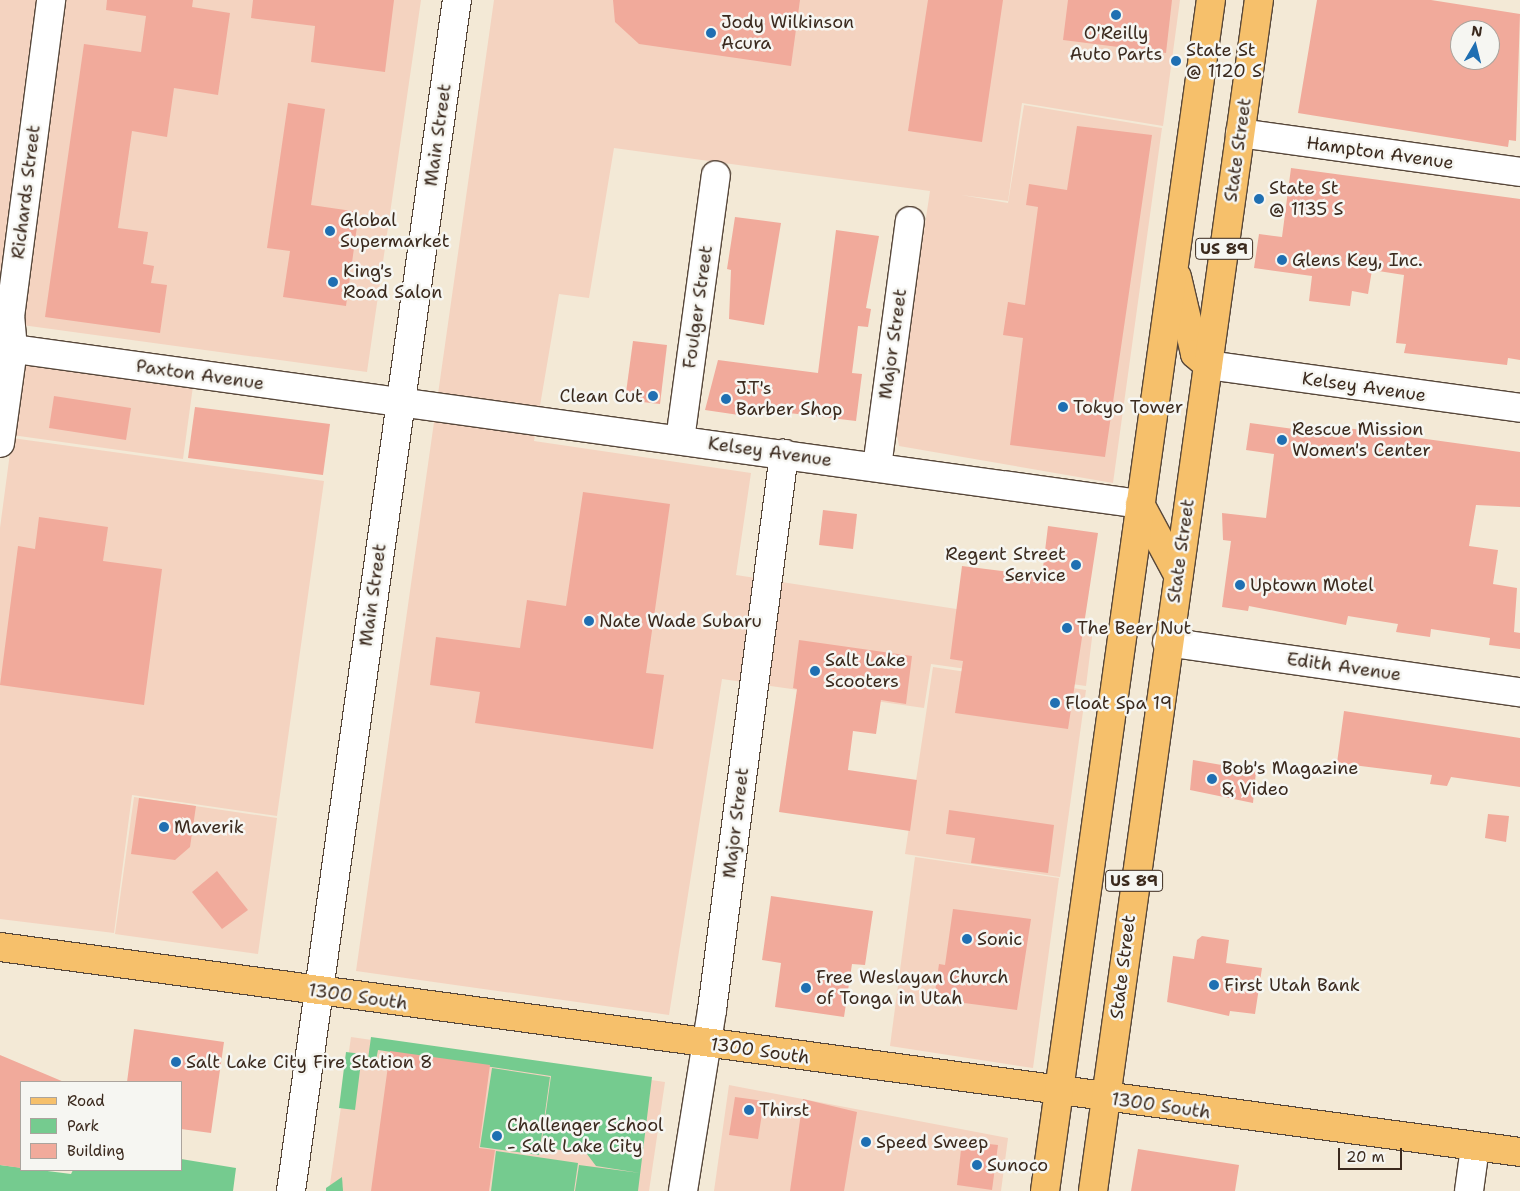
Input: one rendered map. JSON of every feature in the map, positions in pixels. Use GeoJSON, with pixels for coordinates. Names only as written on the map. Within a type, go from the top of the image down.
{"type":"FeatureCollection","features":[{"type":"Feature","properties":{"kind":"main road","name":"US 89"},"geometry":{"type":"LineString","coordinates":[[1045,1191],[1211,0]]}},
{"type":"Feature","properties":{"kind":"main road","name":"State Street"},"geometry":{"type":"LineString","coordinates":[[1092,1191],[1167,642],[1259,0]]}},
{"type":"Feature","properties":{"kind":"main road"},"geometry":{"type":"LineString","coordinates":[[1174,262],[1192,346],[1208,365]]}},
{"type":"Feature","properties":{"kind":"main road"},"geometry":{"type":"LineString","coordinates":[[1140,504],[1178,575]]}},
{"type":"Feature","properties":{"kind":"main road","name":"1300 South"},"geometry":{"type":"LineString","coordinates":[[0,947],[1058,1092],[1520,1152]]}},
{"type":"Feature","properties":{"kind":"street","name":"Richards Street"},"geometry":{"type":"LineString","coordinates":[[0,443],[10,318],[51,0]]}},
{"type":"Feature","properties":{"kind":"street","name":"Main Street"},"geometry":{"type":"LineString","coordinates":[[291,1191],[457,0]]}},
{"type":"Feature","properties":{"kind":"street","name":"Hampton Avenue"},"geometry":{"type":"LineString","coordinates":[[1240,133],[1520,172]]}},
{"type":"Feature","properties":{"kind":"street","name":"Foulger Street"},"geometry":{"type":"LineString","coordinates":[[680,440],[716,175]]}},
{"type":"Feature","properties":{"kind":"street","name":"Major Street"},"geometry":{"type":"LineString","coordinates":[[877,467],[910,221]]}},
{"type":"Feature","properties":{"kind":"street","name":"Paxton Avenue"},"geometry":{"type":"LineString","coordinates":[[7,348],[401,401]]}},
{"type":"Feature","properties":{"kind":"street","name":"Kelsey Avenue"},"geometry":{"type":"LineString","coordinates":[[1208,365],[1520,408]]}},
{"type":"Feature","properties":{"kind":"street","name":"Kelsey Avenue"},"geometry":{"type":"LineString","coordinates":[[401,401],[1140,504]]}},
{"type":"Feature","properties":{"kind":"street","name":"Major Street"},"geometry":{"type":"LineString","coordinates":[[683,1191],[705,1044],[784,454]]}},
{"type":"Feature","properties":{"kind":"street","name":"Edith Avenue"},"geometry":{"type":"LineString","coordinates":[[1167,642],[1520,692]]}},
{"type":"Feature","properties":{"kind":"street"},"geometry":{"type":"LineString","coordinates":[[1469,1191],[1475,1147]]}},
{"type":"Feature","properties":{"kind":"shaded area"},"geometry":{"type":"Polygon","coordinates":[[[0,0],[421,0],[367,372],[0,322],[0,0]]]}},
{"type":"Feature","properties":{"kind":"shaded area"},"geometry":{"type":"Polygon","coordinates":[[[494,0],[1180,0],[1163,126],[1022,103],[1008,201],[961,195],[1008,203],[1024,105],[1162,128],[1113,483],[899,446],[895,425],[930,191],[614,148],[589,298],[559,294],[534,441],[751,473],[736,575],[1093,630],[1086,686],[931,664],[924,708],[722,679],[669,1015],[356,971],[494,0]]]}},
{"type":"Feature","properties":{"kind":"shaded area"},"geometry":{"type":"Polygon","coordinates":[[[23,362],[193,386],[183,459],[12,435],[23,362]]]}},
{"type":"Feature","properties":{"kind":"shaded area"},"geometry":{"type":"Polygon","coordinates":[[[12,438],[324,481],[277,816],[132,795],[114,933],[0,919],[0,528],[12,438]]]}},
{"type":"Feature","properties":{"kind":"shaded area"},"geometry":{"type":"Polygon","coordinates":[[[933,667],[1086,690],[1060,877],[905,854],[933,667]]]}},
{"type":"Feature","properties":{"kind":"shaded area"},"geometry":{"type":"Polygon","coordinates":[[[134,797],[277,818],[258,954],[115,934],[134,797]]]}},
{"type":"Feature","properties":{"kind":"shaded area"},"geometry":{"type":"Polygon","coordinates":[[[915,857],[1059,878],[1033,1068],[890,1046],[915,857]]]}},
{"type":"Feature","properties":{"kind":"shaded area","name":"Challenger School - Salt Lake City"},"geometry":{"type":"Polygon","coordinates":[[[351,1037],[665,1082],[649,1191],[329,1191],[351,1037]]]}},
{"type":"Feature","properties":{"kind":"shaded area"},"geometry":{"type":"Polygon","coordinates":[[[729,1085],[1008,1138],[1001,1191],[714,1191],[729,1085]]]}},
{"type":"Feature","properties":{"kind":"green space"},"geometry":{"type":"Polygon","coordinates":[[[371,1037],[652,1077],[638,1191],[575,1191],[579,1165],[640,1173],[596,1166],[587,1154],[541,1147],[551,1076],[378,1050],[376,1060],[368,1059],[371,1037]]]}},
{"type":"Feature","properties":{"kind":"green space"},"geometry":{"type":"Polygon","coordinates":[[[346,1052],[362,1054],[355,1110],[339,1108],[346,1052]]]}},
{"type":"Feature","properties":{"kind":"green space"},"geometry":{"type":"Polygon","coordinates":[[[492,1068],[550,1077],[539,1155],[480,1147],[492,1068]]]}},
{"type":"Feature","properties":{"kind":"green space"},"geometry":{"type":"Polygon","coordinates":[[[496,1151],[578,1163],[574,1191],[491,1191],[496,1151]]]}},
{"type":"Feature","properties":{"kind":"green space"},"geometry":{"type":"Polygon","coordinates":[[[182,1159],[236,1168],[233,1191],[0,1191],[0,1165],[20,1168],[20,1171],[47,1171],[71,1174],[72,1171],[182,1171],[182,1159]]]}},
{"type":"Feature","properties":{"kind":"green space"},"geometry":{"type":"Polygon","coordinates":[[[342,1177],[343,1191],[326,1191],[326,1188],[342,1177]]]}},
{"type":"Feature","properties":{"kind":"building"},"geometry":{"type":"Polygon","coordinates":[[[107,0],[193,0],[192,7],[230,13],[218,95],[174,88],[167,137],[132,131],[118,228],[148,232],[143,264],[154,266],[151,283],[167,285],[160,333],[45,317],[84,44],[141,52],[146,16],[106,10],[107,0]]]}},
{"type":"Feature","properties":{"kind":"building"},"geometry":{"type":"Polygon","coordinates":[[[253,0],[394,0],[385,72],[311,62],[315,26],[251,18],[253,0]]]}},
{"type":"Feature","properties":{"kind":"building","name":"Jody Wilkinson Acura"},"geometry":{"type":"Polygon","coordinates":[[[613,0],[800,0],[791,66],[639,44],[615,22],[613,0]]]}},
{"type":"Feature","properties":{"kind":"building"},"geometry":{"type":"Polygon","coordinates":[[[928,0],[1003,0],[982,142],[908,131],[928,0]]]}},
{"type":"Feature","properties":{"kind":"building"},"geometry":{"type":"Polygon","coordinates":[[[1068,0],[1172,0],[1166,53],[1063,40],[1068,0]]]}},
{"type":"Feature","properties":{"kind":"building"},"geometry":{"type":"Polygon","coordinates":[[[1317,0],[1431,0],[1520,14],[1516,141],[1509,140],[1508,147],[1298,113],[1317,0]]]}},
{"type":"Feature","properties":{"kind":"building"},"geometry":{"type":"Polygon","coordinates":[[[288,103],[325,109],[311,205],[359,212],[346,306],[283,297],[290,251],[267,248],[288,103]]]}},
{"type":"Feature","properties":{"kind":"building"},"geometry":{"type":"Polygon","coordinates":[[[1077,126],[1152,135],[1105,457],[1010,445],[1023,338],[1003,335],[1008,302],[1025,305],[1038,207],[1026,205],[1029,184],[1067,190],[1077,126]]]}},
{"type":"Feature","properties":{"kind":"building"},"geometry":{"type":"Polygon","coordinates":[[[1291,168],[1520,199],[1520,360],[1508,358],[1507,365],[1404,353],[1406,344],[1396,343],[1404,275],[1372,270],[1368,294],[1352,291],[1350,306],[1309,301],[1312,276],[1254,268],[1259,234],[1282,237],[1291,168]]]}},
{"type":"Feature","properties":{"kind":"building"},"geometry":{"type":"Polygon","coordinates":[[[735,217],[781,223],[764,325],[729,319],[731,270],[727,269],[735,217]]]}},
{"type":"Feature","properties":{"kind":"building"},"geometry":{"type":"Polygon","coordinates":[[[836,230],[879,236],[866,308],[871,309],[868,327],[858,326],[852,373],[862,374],[856,421],[740,407],[739,415],[705,410],[718,360],[818,373],[836,230]]]}},
{"type":"Feature","properties":{"kind":"building"},"geometry":{"type":"Polygon","coordinates":[[[633,341],[667,345],[660,404],[625,400],[633,341]]]}},
{"type":"Feature","properties":{"kind":"building"},"geometry":{"type":"Polygon","coordinates":[[[54,396],[131,408],[126,440],[49,428],[54,396]]]}},
{"type":"Feature","properties":{"kind":"building"},"geometry":{"type":"Polygon","coordinates":[[[195,407],[330,424],[323,475],[188,458],[195,407]]]}},
{"type":"Feature","properties":{"kind":"building"},"geometry":{"type":"Polygon","coordinates":[[[1250,423],[1301,430],[1302,424],[1354,429],[1520,452],[1520,507],[1476,505],[1469,546],[1498,550],[1493,584],[1517,588],[1514,632],[1520,633],[1520,649],[1489,645],[1490,638],[1431,629],[1430,637],[1396,632],[1398,624],[1348,616],[1346,625],[1249,606],[1248,611],[1222,607],[1231,541],[1223,540],[1222,513],[1266,518],[1274,454],[1246,450],[1250,423]]]}},
{"type":"Feature","properties":{"kind":"building","name":"Nate Wade Subaru"},"geometry":{"type":"Polygon","coordinates":[[[583,492],[670,504],[646,673],[664,675],[653,749],[475,723],[480,692],[430,685],[436,637],[520,648],[527,600],[566,606],[583,492]]]}},
{"type":"Feature","properties":{"kind":"building"},"geometry":{"type":"Polygon","coordinates":[[[823,510],[857,514],[853,549],[819,545],[823,510]]]}},
{"type":"Feature","properties":{"kind":"building"},"geometry":{"type":"Polygon","coordinates":[[[39,517],[108,527],[103,561],[162,569],[144,705],[0,685],[18,546],[35,549],[39,517]]]}},
{"type":"Feature","properties":{"kind":"building"},"geometry":{"type":"Polygon","coordinates":[[[1048,526],[1098,533],[1068,729],[955,713],[963,661],[950,659],[962,566],[1042,576],[1048,526]]]}},
{"type":"Feature","properties":{"kind":"building"},"geometry":{"type":"Polygon","coordinates":[[[799,640],[912,656],[906,704],[881,700],[876,734],[853,731],[848,770],[917,780],[910,831],[779,812],[797,689],[793,688],[799,640]]]}},
{"type":"Feature","properties":{"kind":"building"},"geometry":{"type":"Polygon","coordinates":[[[1344,711],[1520,738],[1520,787],[1451,777],[1447,786],[1430,784],[1432,775],[1337,763],[1344,711]]]}},
{"type":"Feature","properties":{"kind":"building"},"geometry":{"type":"Polygon","coordinates":[[[1193,760],[1256,771],[1253,803],[1190,790],[1193,760]]]}},
{"type":"Feature","properties":{"kind":"building","name":"Maverik"},"geometry":{"type":"Polygon","coordinates":[[[139,798],[196,806],[190,847],[175,860],[131,854],[139,798]]]}},
{"type":"Feature","properties":{"kind":"building"},"geometry":{"type":"Polygon","coordinates":[[[949,810],[1054,825],[1048,873],[971,863],[975,838],[946,834],[949,810]]]}},
{"type":"Feature","properties":{"kind":"building"},"geometry":{"type":"Polygon","coordinates":[[[1488,814],[1509,816],[1506,842],[1485,838],[1488,814]]]}},
{"type":"Feature","properties":{"kind":"building","name":"Maverik"},"geometry":{"type":"Polygon","coordinates":[[[217,871],[248,910],[222,929],[192,892],[217,871]]]}},
{"type":"Feature","properties":{"kind":"building"},"geometry":{"type":"Polygon","coordinates":[[[771,896],[873,911],[865,965],[852,964],[844,1017],[775,1007],[781,963],[762,960],[771,896]]]}},
{"type":"Feature","properties":{"kind":"building"},"geometry":{"type":"Polygon","coordinates":[[[953,909],[1031,919],[1017,1010],[934,999],[939,964],[945,965],[953,909]]]}},
{"type":"Feature","properties":{"kind":"building","name":"First Utah Bank"},"geometry":{"type":"Polygon","coordinates":[[[1202,936],[1229,940],[1226,963],[1262,968],[1255,1014],[1230,1011],[1229,1016],[1167,1002],[1173,956],[1194,959],[1197,940],[1202,936]]]}},
{"type":"Feature","properties":{"kind":"building","name":"Salt Lake City Fire Station 8"},"geometry":{"type":"Polygon","coordinates":[[[134,1029],[224,1042],[211,1133],[182,1129],[182,1081],[127,1081],[134,1029]]]}},
{"type":"Feature","properties":{"kind":"building"},"geometry":{"type":"Polygon","coordinates":[[[390,1051],[490,1065],[479,1148],[495,1150],[489,1191],[371,1191],[390,1051]]]}},
{"type":"Feature","properties":{"kind":"building"},"geometry":{"type":"Polygon","coordinates":[[[0,1055],[62,1081],[20,1081],[20,1168],[0,1165],[0,1055]]]}},
{"type":"Feature","properties":{"kind":"building"},"geometry":{"type":"Polygon","coordinates":[[[735,1097],[764,1101],[758,1139],[729,1135],[735,1097]]]}},
{"type":"Feature","properties":{"kind":"building"},"geometry":{"type":"Polygon","coordinates":[[[803,1099],[857,1112],[844,1191],[790,1191],[803,1099]]]}},
{"type":"Feature","properties":{"kind":"building","name":"Sunoco"},"geometry":{"type":"Polygon","coordinates":[[[962,1141],[998,1145],[992,1190],[957,1185],[962,1141]]]}},
{"type":"Feature","properties":{"kind":"building"},"geometry":{"type":"Polygon","coordinates":[[[1138,1149],[1239,1165],[1235,1191],[1131,1191],[1138,1149]]]}},
{"type":"Feature","properties":{"kind":"place","name":"O'Reilly Auto Parts"},"geometry":{"type":"Point","coordinates":[1116,15]}},
{"type":"Feature","properties":{"kind":"place","name":"Jody Wilkinson Acura"},"geometry":{"type":"Point","coordinates":[711,33]}},
{"type":"Feature","properties":{"kind":"place","name":"State St @ 1120 S"},"geometry":{"type":"Point","coordinates":[1176,61]}},
{"type":"Feature","properties":{"kind":"place","name":"State St @ 1135 S"},"geometry":{"type":"Point","coordinates":[1259,199]}},
{"type":"Feature","properties":{"kind":"place","name":"Global Supermarket"},"geometry":{"type":"Point","coordinates":[330,231]}},
{"type":"Feature","properties":{"kind":"place","name":"Glens Key, Inc."},"geometry":{"type":"Point","coordinates":[1282,260]}},
{"type":"Feature","properties":{"kind":"place","name":"King's Road Salon"},"geometry":{"type":"Point","coordinates":[333,282]}},
{"type":"Feature","properties":{"kind":"place","name":"Clean Cut"},"geometry":{"type":"Point","coordinates":[653,396]}},
{"type":"Feature","properties":{"kind":"place","name":"J.T's Barber Shop"},"geometry":{"type":"Point","coordinates":[726,399]}},
{"type":"Feature","properties":{"kind":"place","name":"Tokyo Tower"},"geometry":{"type":"Point","coordinates":[1063,407]}},
{"type":"Feature","properties":{"kind":"place","name":"Rescue Mission Women's Center"},"geometry":{"type":"Point","coordinates":[1282,440]}},
{"type":"Feature","properties":{"kind":"place","name":"Regent Street Service"},"geometry":{"type":"Point","coordinates":[1076,565]}},
{"type":"Feature","properties":{"kind":"place","name":"Uptown Motel"},"geometry":{"type":"Point","coordinates":[1240,585]}},
{"type":"Feature","properties":{"kind":"place","name":"Nate Wade Subaru"},"geometry":{"type":"Point","coordinates":[589,621]}},
{"type":"Feature","properties":{"kind":"place","name":"The Beer Nut"},"geometry":{"type":"Point","coordinates":[1067,628]}},
{"type":"Feature","properties":{"kind":"place","name":"Salt Lake Scooters"},"geometry":{"type":"Point","coordinates":[815,671]}},
{"type":"Feature","properties":{"kind":"place","name":"Float Spa 19"},"geometry":{"type":"Point","coordinates":[1055,703]}},
{"type":"Feature","properties":{"kind":"place","name":"Bob's Magazine & Video"},"geometry":{"type":"Point","coordinates":[1212,779]}},
{"type":"Feature","properties":{"kind":"place","name":"Maverik"},"geometry":{"type":"Point","coordinates":[164,827]}},
{"type":"Feature","properties":{"kind":"place","name":"Sonic"},"geometry":{"type":"Point","coordinates":[967,939]}},
{"type":"Feature","properties":{"kind":"place","name":"First Utah Bank"},"geometry":{"type":"Point","coordinates":[1214,985]}},
{"type":"Feature","properties":{"kind":"place","name":"Free Weslayan Church of Tonga in Utah"},"geometry":{"type":"Point","coordinates":[806,988]}},
{"type":"Feature","properties":{"kind":"place","name":"Salt Lake City Fire Station 8"},"geometry":{"type":"Point","coordinates":[176,1062]}},
{"type":"Feature","properties":{"kind":"place","name":"Thirst"},"geometry":{"type":"Point","coordinates":[749,1110]}},
{"type":"Feature","properties":{"kind":"place","name":"Challenger School - Salt Lake City"},"geometry":{"type":"Point","coordinates":[497,1136]}},
{"type":"Feature","properties":{"kind":"place","name":"Speed Sweep"},"geometry":{"type":"Point","coordinates":[866,1142]}},
{"type":"Feature","properties":{"kind":"place","name":"Sunoco"},"geometry":{"type":"Point","coordinates":[977,1165]}}]}
